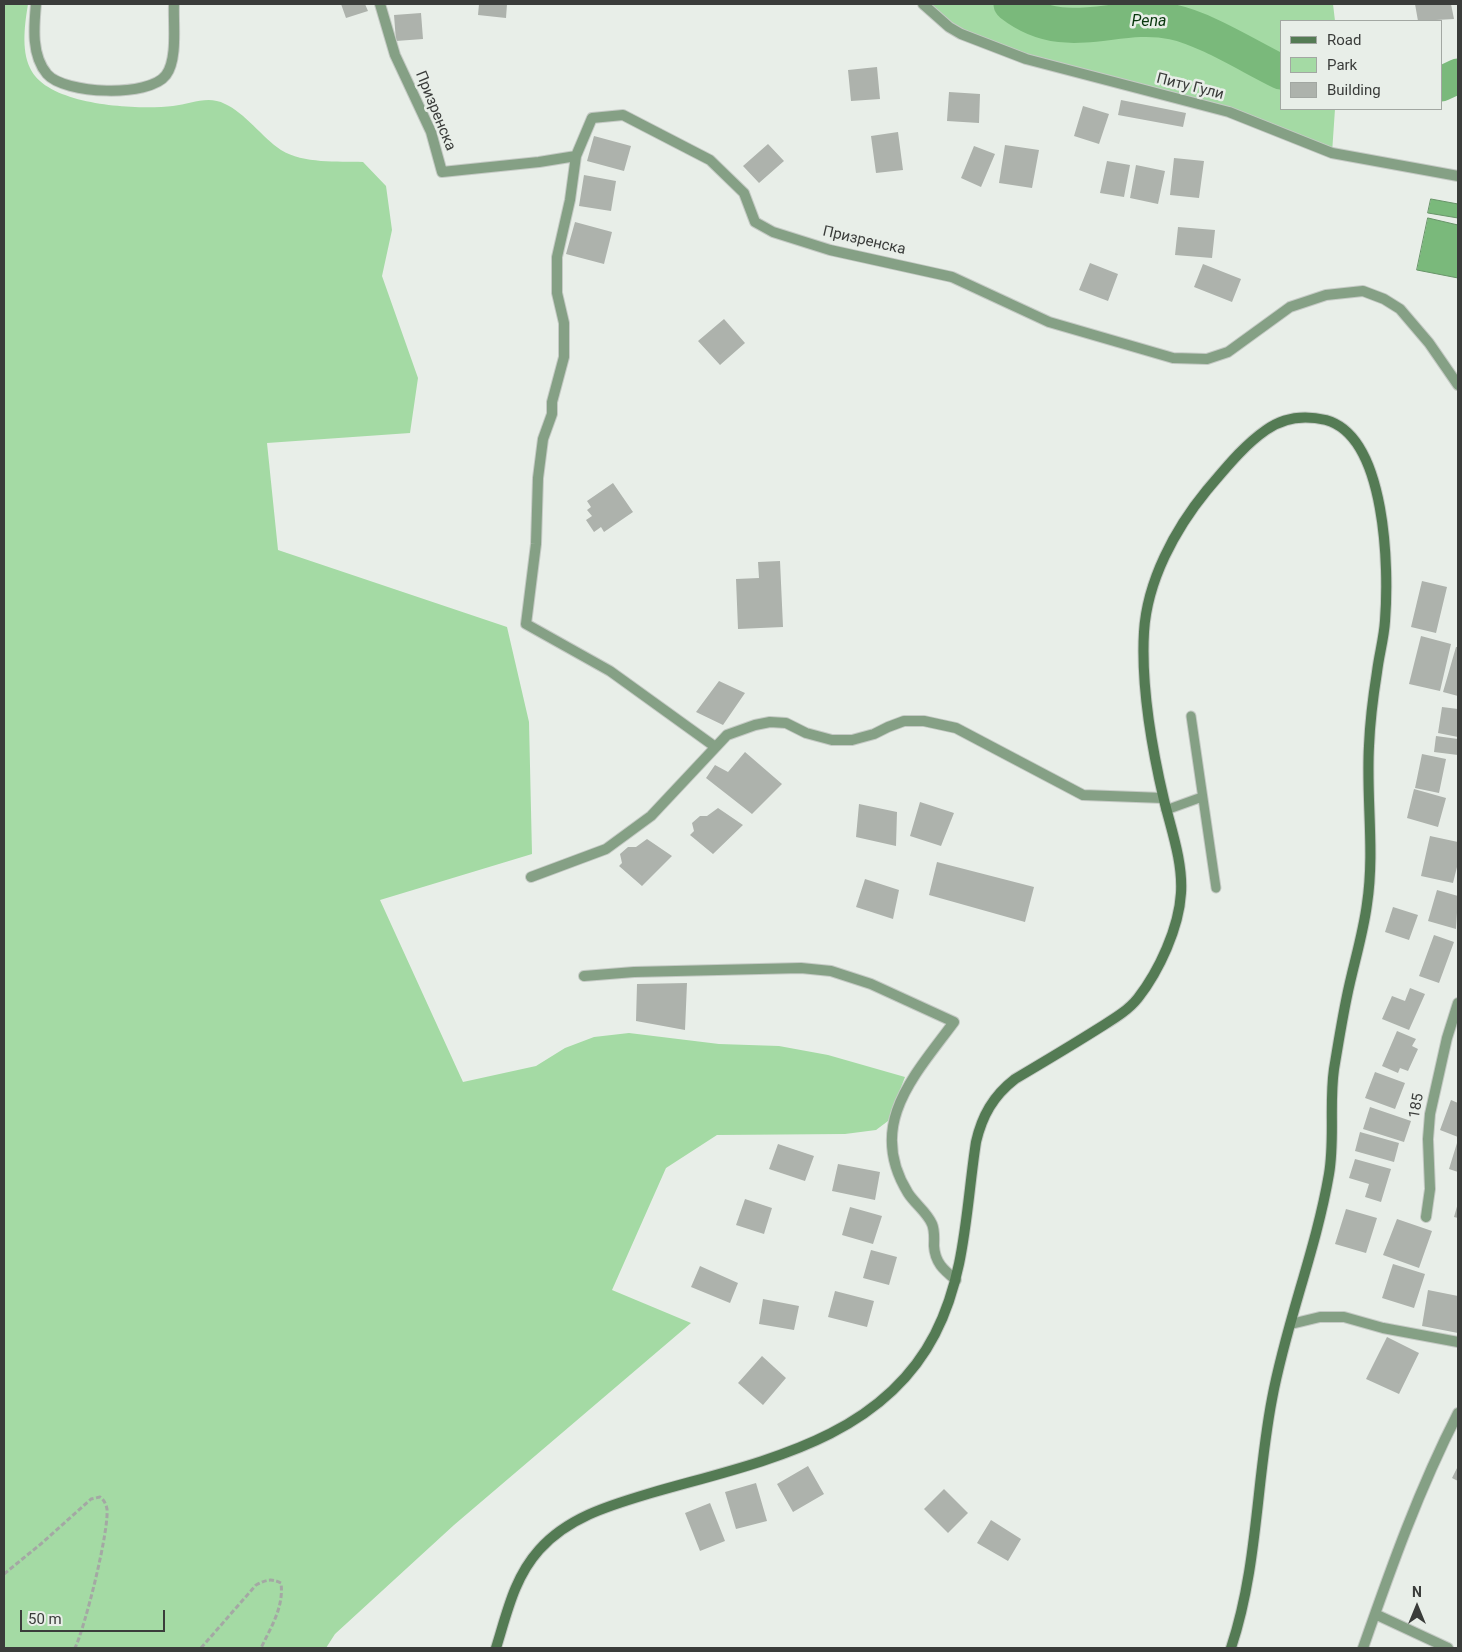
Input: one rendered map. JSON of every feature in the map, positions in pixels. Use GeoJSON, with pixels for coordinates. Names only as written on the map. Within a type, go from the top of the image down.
{"type":"FeatureCollection","features":[{"type":"Feature","properties":{"kind":"main road"},"geometry":{"type":"LineString","coordinates":[[496,1648],[518,1581],[540,1549],[564,1527],[615,1504],[780,1454],[837,1431],[866,1414],[895,1391],[917,1364],[936,1333],[956,1280],[963,1249],[976,1142],[990,1104],[1014,1079],[1119,1015],[1136,1000],[1168,950],[1181,893],[1178,863],[1163,798],[1148,715],[1144,631],[1151,596],[1161,566],[1177,532],[1195,505],[1238,455],[1264,431],[1283,420],[1309,417],[1332,421],[1349,432],[1367,464],[1376,490],[1387,569],[1385,625],[1370,728],[1371,862],[1367,905],[1346,1000],[1334,1074],[1334,1140],[1329,1172],[1272,1396],[1248,1586],[1231,1648]]}},
{"type":"Feature","properties":{"kind":"street"},"geometry":{"type":"LineString","coordinates":[[36,4],[35,42],[38,59],[48,76],[68,86],[109,90],[147,87],[158,83],[166,75],[174,39],[174,4]]}},
{"type":"Feature","properties":{"kind":"street","name":"Призренска"},"geometry":{"type":"LineString","coordinates":[[380,4],[395,55],[431,132],[442,172],[539,162],[576,156],[592,118],[623,115],[710,160],[744,192],[755,222],[773,232],[830,250],[952,277],[1049,322],[1173,358],[1207,359],[1228,352],[1290,307],[1326,295],[1363,291],[1384,299],[1400,309],[1429,343],[1458,385]]}},
{"type":"Feature","properties":{"kind":"street","name":"Питу Гули"},"geometry":{"type":"LineString","coordinates":[[924,4],[961,34],[1026,59],[1229,112],[1332,153],[1458,176]]}},
{"type":"Feature","properties":{"kind":"street"},"geometry":{"type":"LineString","coordinates":[[576,156],[570,200],[557,257],[557,293],[564,323],[564,357],[552,402],[552,414],[543,439],[538,478],[536,544],[526,624],[610,671],[714,746]]}},
{"type":"Feature","properties":{"kind":"street"},"geometry":{"type":"LineString","coordinates":[[531,877],[606,849],[651,816],[714,746],[727,735],[770,722],[786,723],[806,733],[832,740],[852,740],[874,734],[904,721],[924,721],[956,728],[1082,796],[1163,798]]}},
{"type":"Feature","properties":{"kind":"street"},"geometry":{"type":"LineString","coordinates":[[584,976],[634,972],[801,968],[831,971],[871,984],[954,1022],[915,1074],[899,1102],[892,1131],[891,1154],[908,1193],[932,1223],[934,1249],[939,1266],[956,1280]]}},
{"type":"Feature","properties":{"kind":"street","name":"185"},"geometry":{"type":"LineString","coordinates":[[1426,1217],[1430,1188],[1428,1139],[1430,1114],[1447,1038],[1458,1003]]}},
{"type":"Feature","properties":{"kind":"street"},"geometry":{"type":"LineString","coordinates":[[1291,1324],[1320,1317],[1344,1317],[1383,1328],[1458,1342]]}},
{"type":"Feature","properties":{"kind":"street"},"geometry":{"type":"LineString","coordinates":[[1363,1648],[1432,1462],[1458,1413]]}},
{"type":"Feature","properties":{"kind":"street"},"geometry":{"type":"LineString","coordinates":[[1375,1614],[1448,1648]]}},
{"type":"Feature","properties":{"kind":"lane"},"geometry":{"type":"LineString","coordinates":[[1191,716],[1216,888]]}},
{"type":"Feature","properties":{"kind":"lane"},"geometry":{"type":"LineString","coordinates":[[1166,810],[1202,797]]}},
{"type":"Feature","properties":{"kind":"path"},"geometry":{"type":"LineString","coordinates":[[4,1574],[91,1499],[100,1497],[104,1500],[107,1510],[100,1556],[75,1648]]}},
{"type":"Feature","properties":{"kind":"path"},"geometry":{"type":"LineString","coordinates":[[201,1648],[256,1585],[267,1579],[273,1579],[281,1583],[282,1596],[279,1610],[261,1648]]}},
{"type":"Feature","properties":{"kind":"green space"},"geometry":{"type":"Polygon","coordinates":[[[4,4],[28,4],[24,36],[27,61],[40,81],[54,91],[73,98],[116,106],[157,107],[206,100],[219,101],[239,113],[281,150],[310,160],[363,162],[386,186],[392,230],[382,276],[418,378],[410,433],[267,443],[278,550],[507,627],[529,722],[532,854],[380,900],[463,1082],[536,1066],[565,1048],[594,1037],[629,1033],[719,1044],[779,1046],[828,1055],[905,1077],[888,1121],[876,1130],[845,1134],[717,1135],[666,1168],[612,1290],[691,1323],[454,1525],[335,1634],[326,1648],[4,1648],[4,4]]]}},
{"type":"Feature","properties":{"kind":"green space"},"geometry":{"type":"Polygon","coordinates":[[[923,4],[1011,4],[1046,22],[1066,27],[1153,20],[1174,22],[1201,32],[1280,72],[1280,110],[1335,110],[1332,153],[1255,121],[975,41],[923,4]]]}},
{"type":"Feature","properties":{"kind":"green space"},"geometry":{"type":"Polygon","coordinates":[[[1025,4],[1333,4],[1335,20],[1280,20],[1280,56],[1242,38],[1169,11],[1132,9],[1065,12],[1025,4]]]}},
{"type":"Feature","properties":{"kind":"shaded area"},"geometry":{"type":"Polygon","coordinates":[[[1431,199],[1458,204],[1458,218],[1428,213],[1431,199]]]}},
{"type":"Feature","properties":{"kind":"shaded area"},"geometry":{"type":"Polygon","coordinates":[[[1428,218],[1458,225],[1458,278],[1417,270],[1428,218]]]}},
{"type":"Feature","properties":{"kind":"building"},"geometry":{"type":"Polygon","coordinates":[[[341,4],[365,4],[368,11],[346,18],[341,4]]]}},
{"type":"Feature","properties":{"kind":"building"},"geometry":{"type":"Polygon","coordinates":[[[479,4],[507,4],[506,18],[478,15],[479,4]]]}},
{"type":"Feature","properties":{"kind":"building"},"geometry":{"type":"Polygon","coordinates":[[[1415,4],[1451,4],[1454,19],[1418,20],[1415,4]]]}},
{"type":"Feature","properties":{"kind":"building"},"geometry":{"type":"Polygon","coordinates":[[[421,13],[423,39],[396,41],[394,15],[421,13]]]}},
{"type":"Feature","properties":{"kind":"building"},"geometry":{"type":"Polygon","coordinates":[[[877,67],[880,99],[851,101],[848,70],[877,67]]]}},
{"type":"Feature","properties":{"kind":"building"},"geometry":{"type":"Polygon","coordinates":[[[949,92],[980,94],[979,123],[947,121],[949,92]]]}},
{"type":"Feature","properties":{"kind":"building"},"geometry":{"type":"Polygon","coordinates":[[[1121,100],[1186,113],[1183,127],[1118,115],[1121,100]]]}},
{"type":"Feature","properties":{"kind":"building"},"geometry":{"type":"Polygon","coordinates":[[[1083,106],[1109,114],[1099,144],[1074,136],[1083,106]]]}},
{"type":"Feature","properties":{"kind":"building"},"geometry":{"type":"Polygon","coordinates":[[[898,132],[903,170],[876,173],[871,136],[898,132]]]}},
{"type":"Feature","properties":{"kind":"building"},"geometry":{"type":"Polygon","coordinates":[[[594,136],[631,146],[624,171],[587,161],[594,136]]]}},
{"type":"Feature","properties":{"kind":"building"},"geometry":{"type":"Polygon","coordinates":[[[768,144],[784,161],[759,183],[743,166],[768,144]]]}},
{"type":"Feature","properties":{"kind":"building"},"geometry":{"type":"Polygon","coordinates":[[[1005,145],[1039,150],[1032,188],[999,183],[1005,145]]]}},
{"type":"Feature","properties":{"kind":"building"},"geometry":{"type":"Polygon","coordinates":[[[974,146],[995,154],[981,187],[961,178],[974,146]]]}},
{"type":"Feature","properties":{"kind":"building"},"geometry":{"type":"Polygon","coordinates":[[[1174,158],[1204,161],[1199,198],[1170,195],[1174,158]]]}},
{"type":"Feature","properties":{"kind":"building"},"geometry":{"type":"Polygon","coordinates":[[[1107,161],[1130,165],[1124,197],[1100,193],[1107,161]]]}},
{"type":"Feature","properties":{"kind":"building"},"geometry":{"type":"Polygon","coordinates":[[[1136,165],[1165,171],[1158,204],[1130,198],[1136,165]]]}},
{"type":"Feature","properties":{"kind":"building"},"geometry":{"type":"Polygon","coordinates":[[[584,175],[616,181],[611,211],[579,206],[584,175]]]}},
{"type":"Feature","properties":{"kind":"building"},"geometry":{"type":"Polygon","coordinates":[[[575,222],[612,232],[604,264],[566,254],[575,222]]]}},
{"type":"Feature","properties":{"kind":"building"},"geometry":{"type":"Polygon","coordinates":[[[1178,227],[1215,230],[1212,258],[1175,255],[1178,227]]]}},
{"type":"Feature","properties":{"kind":"building"},"geometry":{"type":"Polygon","coordinates":[[[1090,263],[1118,274],[1108,301],[1079,290],[1090,263]]]}},
{"type":"Feature","properties":{"kind":"building"},"geometry":{"type":"Polygon","coordinates":[[[1203,264],[1241,279],[1232,302],[1194,287],[1203,264]]]}},
{"type":"Feature","properties":{"kind":"building"},"geometry":{"type":"Polygon","coordinates":[[[724,319],[745,343],[720,365],[698,341],[724,319]]]}},
{"type":"Feature","properties":{"kind":"building"},"geometry":{"type":"Polygon","coordinates":[[[613,483],[633,512],[604,532],[601,527],[594,532],[586,520],[592,516],[587,510],[591,507],[587,501],[613,483]]]}},
{"type":"Feature","properties":{"kind":"building"},"geometry":{"type":"Polygon","coordinates":[[[780,561],[783,627],[738,629],[736,579],[759,578],[758,562],[780,561]]]}},
{"type":"Feature","properties":{"kind":"building"},"geometry":{"type":"Polygon","coordinates":[[[1422,581],[1447,587],[1436,633],[1411,627],[1422,581]]]}},
{"type":"Feature","properties":{"kind":"building"},"geometry":{"type":"Polygon","coordinates":[[[1421,636],[1451,644],[1440,691],[1409,684],[1421,636]]]}},
{"type":"Feature","properties":{"kind":"building"},"geometry":{"type":"Polygon","coordinates":[[[1456,647],[1458,647],[1458,696],[1443,692],[1456,647]]]}},
{"type":"Feature","properties":{"kind":"building"},"geometry":{"type":"Polygon","coordinates":[[[719,681],[745,693],[723,725],[696,712],[719,681]]]}},
{"type":"Feature","properties":{"kind":"building"},"geometry":{"type":"Polygon","coordinates":[[[1442,707],[1458,709],[1458,737],[1438,733],[1442,707]]]}},
{"type":"Feature","properties":{"kind":"building"},"geometry":{"type":"Polygon","coordinates":[[[1436,736],[1458,739],[1458,755],[1434,752],[1436,736]]]}},
{"type":"Feature","properties":{"kind":"building"},"geometry":{"type":"Polygon","coordinates":[[[745,752],[782,784],[752,814],[706,778],[715,765],[728,772],[745,752]]]}},
{"type":"Feature","properties":{"kind":"building"},"geometry":{"type":"Polygon","coordinates":[[[1422,754],[1446,759],[1439,793],[1415,788],[1422,754]]]}},
{"type":"Feature","properties":{"kind":"building"},"geometry":{"type":"Polygon","coordinates":[[[1414,789],[1446,798],[1438,827],[1407,818],[1414,789]]]}},
{"type":"Feature","properties":{"kind":"building"},"geometry":{"type":"Polygon","coordinates":[[[920,802],[954,813],[941,846],[910,836],[920,802]]]}},
{"type":"Feature","properties":{"kind":"building"},"geometry":{"type":"Polygon","coordinates":[[[859,804],[897,812],[896,846],[856,837],[859,804]]]}},
{"type":"Feature","properties":{"kind":"building"},"geometry":{"type":"Polygon","coordinates":[[[718,808],[743,825],[713,854],[690,835],[694,831],[692,823],[700,816],[707,816],[718,808]]]}},
{"type":"Feature","properties":{"kind":"building"},"geometry":{"type":"Polygon","coordinates":[[[1430,836],[1458,842],[1458,863],[1453,883],[1421,876],[1430,836]]]}},
{"type":"Feature","properties":{"kind":"building"},"geometry":{"type":"Polygon","coordinates":[[[647,839],[672,856],[642,886],[619,866],[622,863],[620,854],[628,847],[636,847],[647,839]]]}},
{"type":"Feature","properties":{"kind":"building"},"geometry":{"type":"Polygon","coordinates":[[[937,862],[1034,887],[1025,922],[929,895],[937,862]]]}},
{"type":"Feature","properties":{"kind":"building"},"geometry":{"type":"Polygon","coordinates":[[[865,879],[899,890],[893,919],[856,907],[865,879]]]}},
{"type":"Feature","properties":{"kind":"building"},"geometry":{"type":"Polygon","coordinates":[[[1437,890],[1458,896],[1456,929],[1428,921],[1437,890]]]}},
{"type":"Feature","properties":{"kind":"building"},"geometry":{"type":"Polygon","coordinates":[[[1393,907],[1418,915],[1409,940],[1385,932],[1393,907]]]}},
{"type":"Feature","properties":{"kind":"building"},"geometry":{"type":"Polygon","coordinates":[[[1434,935],[1454,942],[1439,983],[1419,976],[1434,935]]]}},
{"type":"Feature","properties":{"kind":"building"},"geometry":{"type":"Polygon","coordinates":[[[687,983],[685,1030],[636,1021],[637,984],[687,983]]]}},
{"type":"Feature","properties":{"kind":"building"},"geometry":{"type":"Polygon","coordinates":[[[1410,988],[1425,994],[1409,1030],[1382,1019],[1392,996],[1405,1001],[1410,988]]]}},
{"type":"Feature","properties":{"kind":"building"},"geometry":{"type":"Polygon","coordinates":[[[1397,1031],[1416,1039],[1412,1046],[1418,1049],[1408,1071],[1400,1068],[1398,1073],[1382,1066],[1397,1031]]]}},
{"type":"Feature","properties":{"kind":"building"},"geometry":{"type":"Polygon","coordinates":[[[1375,1072],[1405,1083],[1395,1109],[1365,1098],[1375,1072]]]}},
{"type":"Feature","properties":{"kind":"building"},"geometry":{"type":"Polygon","coordinates":[[[1451,1100],[1458,1103],[1458,1137],[1440,1130],[1451,1100]]]}},
{"type":"Feature","properties":{"kind":"building"},"geometry":{"type":"Polygon","coordinates":[[[1370,1107],[1411,1121],[1404,1142],[1363,1129],[1370,1107]]]}},
{"type":"Feature","properties":{"kind":"building"},"geometry":{"type":"Polygon","coordinates":[[[1360,1132],[1399,1143],[1394,1162],[1355,1151],[1360,1132]]]}},
{"type":"Feature","properties":{"kind":"building"},"geometry":{"type":"Polygon","coordinates":[[[778,1144],[814,1156],[805,1181],[769,1169],[778,1144]]]}},
{"type":"Feature","properties":{"kind":"building"},"geometry":{"type":"Polygon","coordinates":[[[1458,1144],[1458,1172],[1449,1169],[1458,1144]]]}},
{"type":"Feature","properties":{"kind":"building"},"geometry":{"type":"Polygon","coordinates":[[[1355,1159],[1391,1169],[1381,1202],[1365,1197],[1369,1184],[1349,1178],[1355,1159]]]}},
{"type":"Feature","properties":{"kind":"building"},"geometry":{"type":"Polygon","coordinates":[[[838,1164],[880,1172],[875,1200],[832,1191],[838,1164]]]}},
{"type":"Feature","properties":{"kind":"building"},"geometry":{"type":"Polygon","coordinates":[[[745,1199],[772,1208],[764,1234],[736,1225],[745,1199]]]}},
{"type":"Feature","properties":{"kind":"building"},"geometry":{"type":"Polygon","coordinates":[[[1458,1203],[1458,1218],[1454,1217],[1458,1203]]]}},
{"type":"Feature","properties":{"kind":"building"},"geometry":{"type":"Polygon","coordinates":[[[850,1207],[882,1216],[873,1244],[842,1235],[850,1207]]]}},
{"type":"Feature","properties":{"kind":"building"},"geometry":{"type":"Polygon","coordinates":[[[1346,1209],[1377,1218],[1366,1253],[1335,1244],[1346,1209]]]}},
{"type":"Feature","properties":{"kind":"building"},"geometry":{"type":"Polygon","coordinates":[[[1397,1219],[1432,1231],[1419,1268],[1383,1255],[1397,1219]]]}},
{"type":"Feature","properties":{"kind":"building"},"geometry":{"type":"Polygon","coordinates":[[[871,1250],[897,1257],[889,1285],[863,1278],[871,1250]]]}},
{"type":"Feature","properties":{"kind":"building"},"geometry":{"type":"Polygon","coordinates":[[[1393,1264],[1425,1274],[1414,1308],[1382,1298],[1393,1264]]]}},
{"type":"Feature","properties":{"kind":"building"},"geometry":{"type":"Polygon","coordinates":[[[700,1266],[738,1283],[730,1303],[691,1287],[700,1266]]]}},
{"type":"Feature","properties":{"kind":"building"},"geometry":{"type":"Polygon","coordinates":[[[1428,1290],[1458,1296],[1458,1333],[1422,1326],[1428,1290]]]}},
{"type":"Feature","properties":{"kind":"building"},"geometry":{"type":"Polygon","coordinates":[[[835,1291],[874,1301],[867,1327],[828,1317],[835,1291]]]}},
{"type":"Feature","properties":{"kind":"building"},"geometry":{"type":"Polygon","coordinates":[[[763,1299],[799,1306],[794,1330],[759,1324],[763,1299]]]}},
{"type":"Feature","properties":{"kind":"building"},"geometry":{"type":"Polygon","coordinates":[[[1387,1337],[1419,1353],[1399,1394],[1366,1379],[1387,1337]]]}},
{"type":"Feature","properties":{"kind":"building"},"geometry":{"type":"Polygon","coordinates":[[[762,1356],[786,1378],[763,1405],[738,1383],[762,1356]]]}},
{"type":"Feature","properties":{"kind":"building"},"geometry":{"type":"Polygon","coordinates":[[[808,1466],[824,1494],[793,1512],[777,1484],[808,1466]]]}},
{"type":"Feature","properties":{"kind":"building"},"geometry":{"type":"Polygon","coordinates":[[[1458,1466],[1458,1481],[1452,1478],[1458,1466]]]}},
{"type":"Feature","properties":{"kind":"building"},"geometry":{"type":"Polygon","coordinates":[[[756,1483],[767,1521],[736,1529],[725,1492],[756,1483]]]}},
{"type":"Feature","properties":{"kind":"building"},"geometry":{"type":"Polygon","coordinates":[[[944,1489],[968,1513],[948,1533],[924,1509],[944,1489]]]}},
{"type":"Feature","properties":{"kind":"building"},"geometry":{"type":"Polygon","coordinates":[[[710,1503],[725,1541],[700,1551],[685,1513],[710,1503]]]}},
{"type":"Feature","properties":{"kind":"building"},"geometry":{"type":"Polygon","coordinates":[[[991,1520],[1021,1539],[1008,1561],[977,1543],[991,1520]]]}},
{"type":"Feature","properties":{"kind":"waterway","name":"Pena"},"geometry":{"type":"LineString","coordinates":[[1011,4],[1031,17],[1051,23],[1090,25],[1131,20],[1173,22],[1214,37],[1280,71]]}},
{"type":"Feature","properties":{"kind":"waterway","name":"Pena"},"geometry":{"type":"LineString","coordinates":[[1442,84],[1458,76]]}}]}
